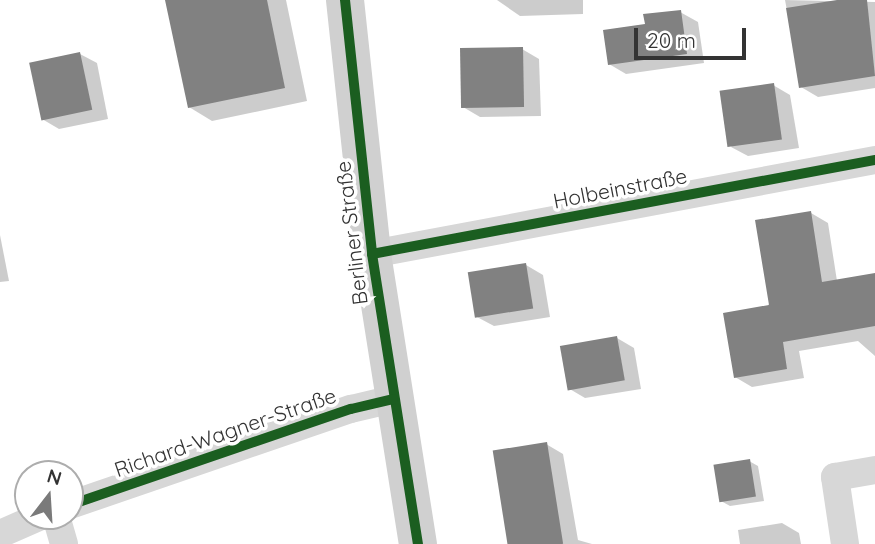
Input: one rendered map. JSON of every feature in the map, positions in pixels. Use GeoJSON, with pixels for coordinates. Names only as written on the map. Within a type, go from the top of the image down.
{"type":"FeatureCollection","features":[{"type":"Feature","properties":{"kind":"main road","name":"Berliner Straße"},"geometry":{"type":"LineString","coordinates":[[345,0],[372,254],[393,400],[418,544]]}},
{"type":"Feature","properties":{"kind":"street","name":"Holbeinstraße"},"geometry":{"type":"LineString","coordinates":[[372,254],[875,160]]}},
{"type":"Feature","properties":{"kind":"street","name":"Richard-Wagner-Straße"},"geometry":{"type":"LineString","coordinates":[[84,500],[351,409],[393,400]]}},
{"type":"Feature","properties":{"kind":"street"},"geometry":{"type":"LineString","coordinates":[[845,544],[835,477],[875,470]]}},
{"type":"Feature","properties":{"kind":"building"},"geometry":{"type":"Polygon","coordinates":[[[165,0],[267,0],[285,88],[188,108],[165,0]]]}},
{"type":"Feature","properties":{"kind":"building"},"geometry":{"type":"Polygon","coordinates":[[[837,0],[867,0],[875,76],[799,88],[786,8],[837,0]]]}},
{"type":"Feature","properties":{"kind":"building"},"geometry":{"type":"Polygon","coordinates":[[[681,10],[687,54],[608,65],[603,30],[645,24],[643,14],[681,10]]]}},
{"type":"Feature","properties":{"kind":"building"},"geometry":{"type":"Polygon","coordinates":[[[523,47],[524,107],[461,108],[460,48],[523,47]]]}},
{"type":"Feature","properties":{"kind":"building"},"geometry":{"type":"Polygon","coordinates":[[[80,52],[92,110],[41,121],[29,63],[80,52]]]}},
{"type":"Feature","properties":{"kind":"building"},"geometry":{"type":"Polygon","coordinates":[[[774,83],[782,139],[727,147],[720,91],[774,83]]]}},
{"type":"Feature","properties":{"kind":"building"},"geometry":{"type":"Polygon","coordinates":[[[811,211],[822,282],[875,273],[875,326],[783,342],[787,369],[734,378],[723,313],[769,305],[755,220],[811,211]]]}},
{"type":"Feature","properties":{"kind":"building"},"geometry":{"type":"Polygon","coordinates":[[[526,263],[533,308],[475,318],[468,272],[526,263]]]}},
{"type":"Feature","properties":{"kind":"building"},"geometry":{"type":"Polygon","coordinates":[[[617,336],[625,380],[568,390],[560,346],[617,336]]]}},
{"type":"Feature","properties":{"kind":"building"},"geometry":{"type":"Polygon","coordinates":[[[547,442],[563,544],[507,544],[493,451],[547,442]]]}},
{"type":"Feature","properties":{"kind":"building"},"geometry":{"type":"Polygon","coordinates":[[[750,459],[756,497],[719,502],[713,465],[750,459]]]}},
{"type":"Feature","properties":{"kind":"cycle path"},"geometry":{"type":"LineString","coordinates":[[345,0],[372,254],[418,544]]}},
{"type":"Feature","properties":{"kind":"cycle path"},"geometry":{"type":"LineString","coordinates":[[372,254],[875,160]]}},
{"type":"Feature","properties":{"kind":"cycle path"},"geometry":{"type":"LineString","coordinates":[[84,500],[351,409],[393,399]]}}]}
